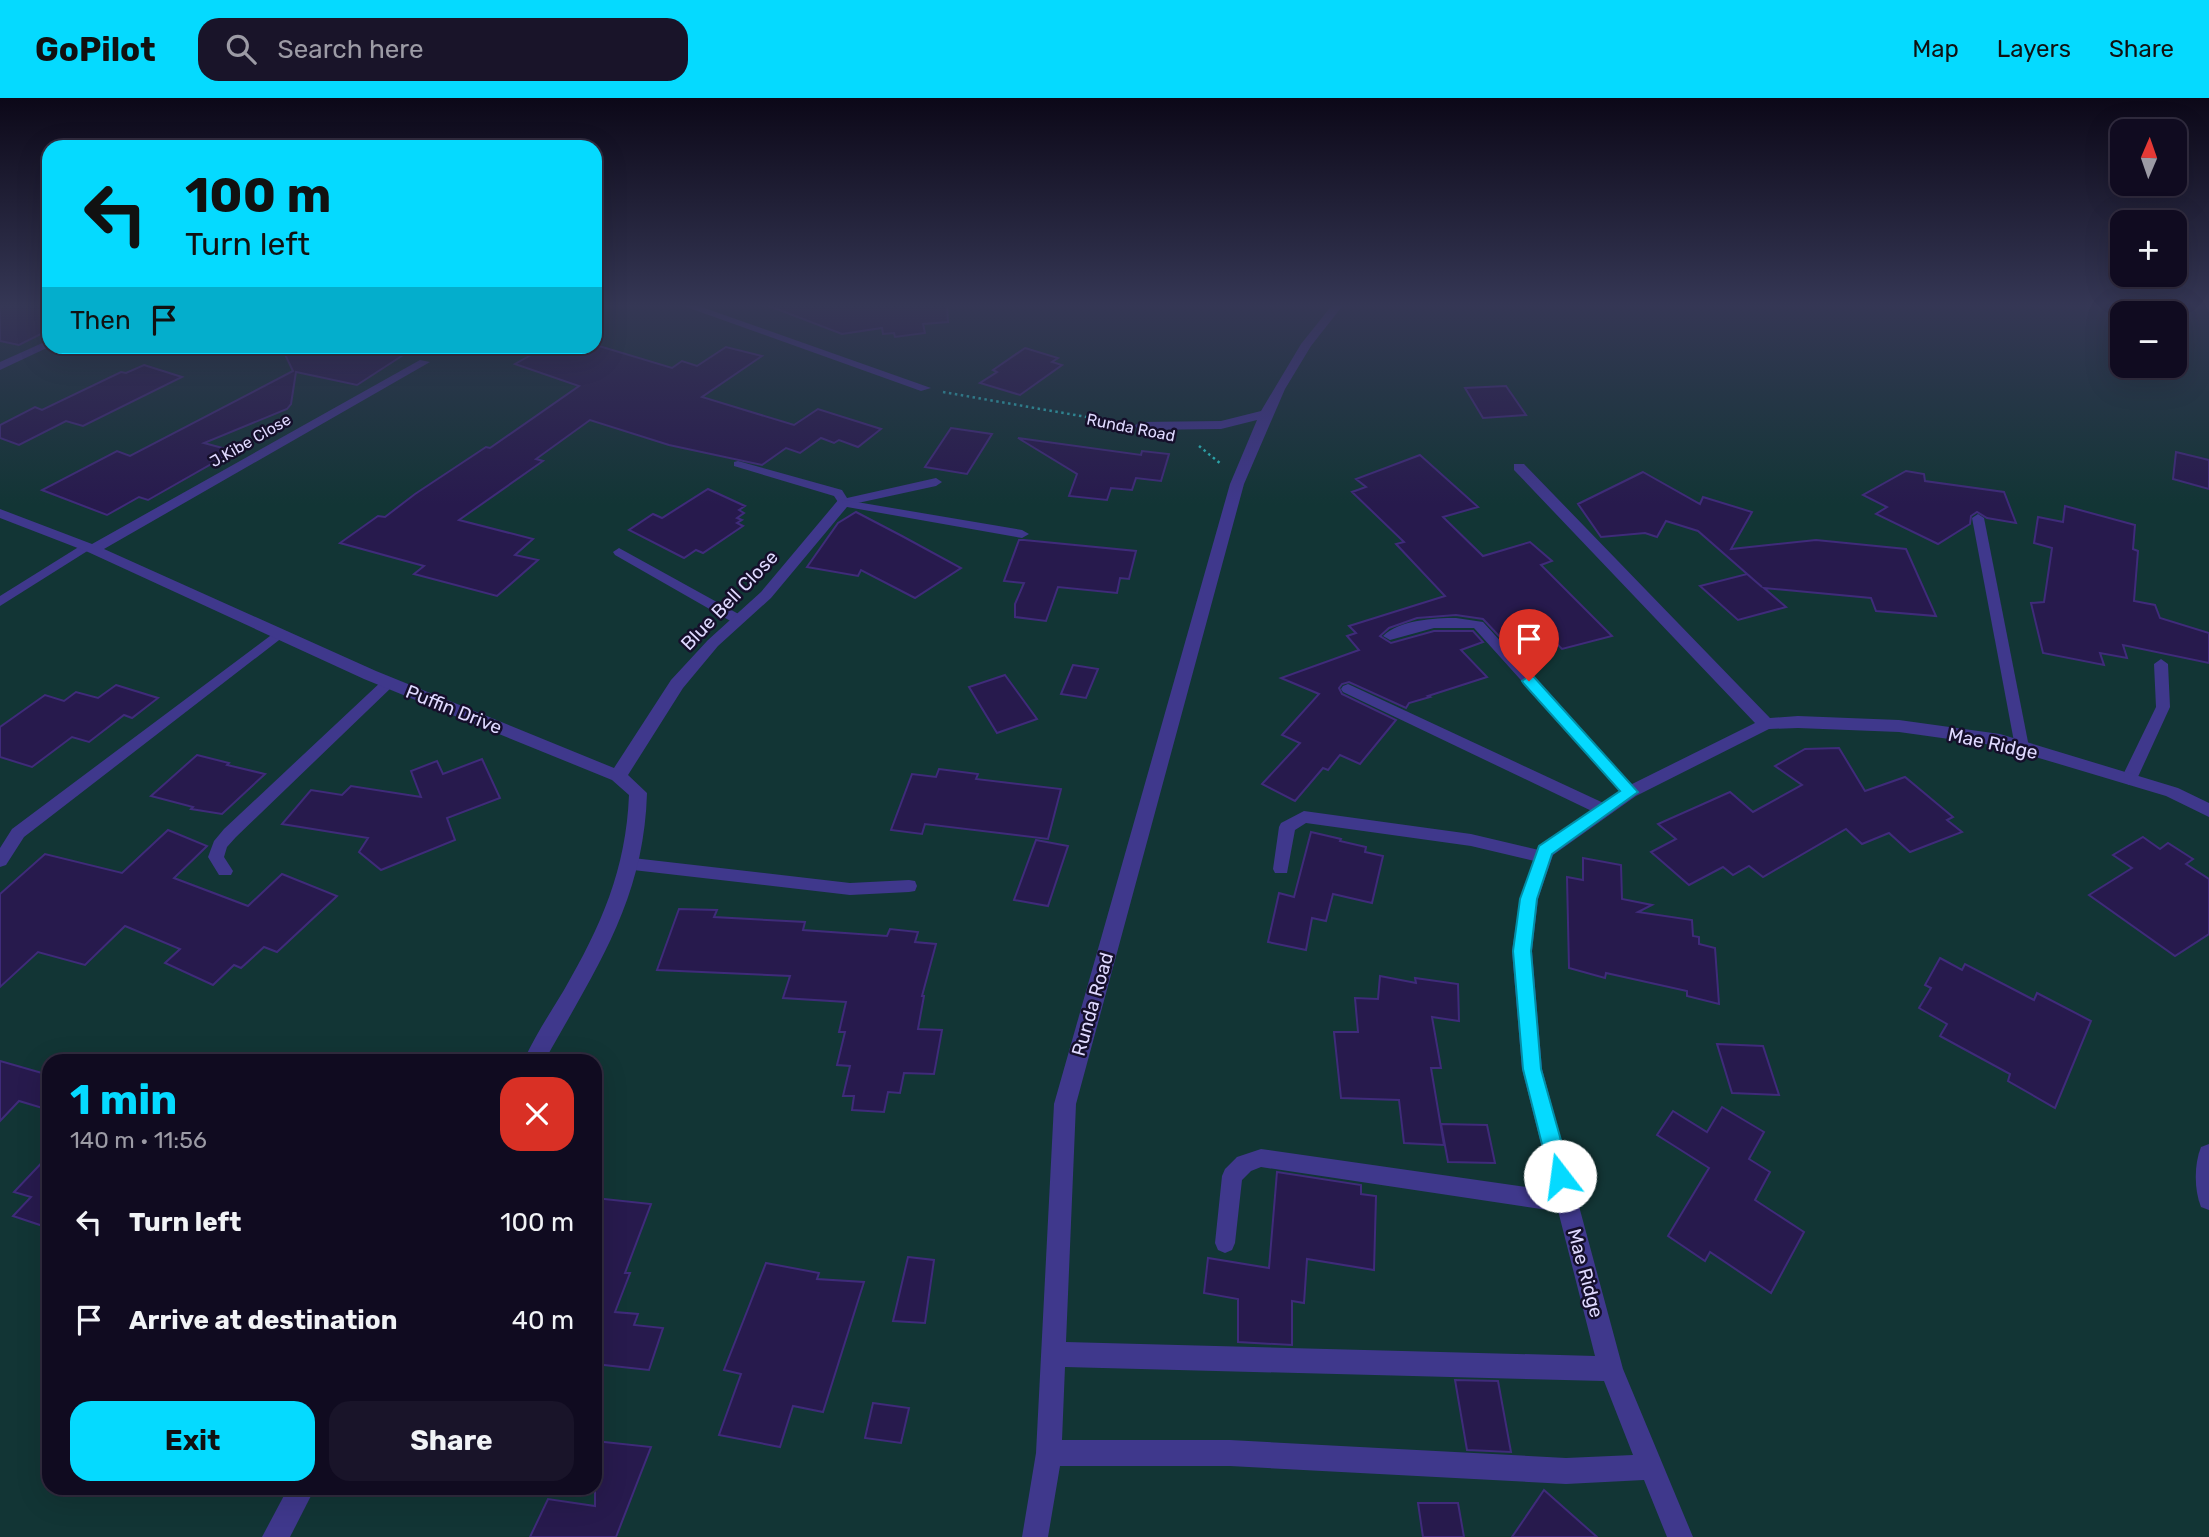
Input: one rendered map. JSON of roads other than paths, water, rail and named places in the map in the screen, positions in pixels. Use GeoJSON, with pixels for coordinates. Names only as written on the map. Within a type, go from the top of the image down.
{"type":"FeatureCollection","features":[{"type":"Feature","properties":{"kind":"street","name":"J.Kibe Close"},"geometry":{"type":"LineString","coordinates":[[89,548],[408,371]]}},
{"type":"Feature","properties":{"kind":"street"},"geometry":{"type":"LineString","coordinates":[[877,371],[925,388]]}},
{"type":"Feature","properties":{"kind":"street","name":"Runda Road"},"geometry":{"type":"LineString","coordinates":[[1035,1537],[1049,1453],[1065,1104],[1237,484],[1251,445],[1291,371]]}},
{"type":"Feature","properties":{"kind":"street"},"geometry":{"type":"LineString","coordinates":[[1140,426],[1221,425],[1266,414]]}},
{"type":"Feature","properties":{"kind":"street"},"geometry":{"type":"LineString","coordinates":[[1520,467],[1766,724]]}},
{"type":"Feature","properties":{"kind":"street"},"geometry":{"type":"LineString","coordinates":[[844,502],[1022,534]]}},
{"type":"Feature","properties":{"kind":"street","name":"Blue Bell Close"},"geometry":{"type":"LineString","coordinates":[[618,776],[677,684],[713,643],[766,596],[844,502]]}},
{"type":"Feature","properties":{"kind":"street","name":"Puffin Drive"},"geometry":{"type":"LineString","coordinates":[[0,513],[89,548],[388,682],[618,776],[638,793],[639,822],[633,864],[621,902],[537,1054]]}},
{"type":"Feature","properties":{"kind":"street","name":"Mae Ridge"},"geometry":{"type":"LineString","coordinates":[[1680,1537],[1611,1369],[1532,1069],[1522,951],[1529,899],[1545,850],[1630,792],[1710,755],[1766,724],[1798,722],[1899,726],[2000,740],[2172,792],[2209,811]]}},
{"type":"Feature","properties":{"kind":"street"},"geometry":{"type":"LineString","coordinates":[[2209,1154],[2209,1199]]}},
{"type":"Feature","properties":{"kind":"street"},"geometry":{"type":"LineString","coordinates":[[1052,1354],[1611,1369]]}},
{"type":"Feature","properties":{"kind":"street"},"geometry":{"type":"LineString","coordinates":[[1049,1453],[1230,1453],[1566,1471],[1650,1467]]}},
{"type":"Feature","properties":{"kind":"street"},"geometry":{"type":"LineString","coordinates":[[275,1537],[298,1495]]}},
{"type":"Feature","properties":{"kind":"lane"},"geometry":{"type":"LineString","coordinates":[[738,464],[838,493],[844,502],[936,482]]}},
{"type":"Feature","properties":{"kind":"lane"},"geometry":{"type":"LineString","coordinates":[[1978,518],[2022,747]]}},
{"type":"Feature","properties":{"kind":"lane"},"geometry":{"type":"LineString","coordinates":[[0,602],[89,548]]}},
{"type":"Feature","properties":{"kind":"lane"},"geometry":{"type":"LineString","coordinates":[[619,552],[739,620]]}},
{"type":"Feature","properties":{"kind":"lane"},"geometry":{"type":"LineString","coordinates":[[1390,635],[1407,628],[1460,620],[1478,625],[1630,792]]}},
{"type":"Feature","properties":{"kind":"lane"},"geometry":{"type":"LineString","coordinates":[[0,861],[18,834],[278,634]]}},
{"type":"Feature","properties":{"kind":"lane"},"geometry":{"type":"LineString","coordinates":[[2129,779],[2163,707],[2161,664]]}},
{"type":"Feature","properties":{"kind":"lane"},"geometry":{"type":"LineString","coordinates":[[225,871],[216,857],[220,845],[230,833],[388,682]]}},
{"type":"Feature","properties":{"kind":"lane"},"geometry":{"type":"LineString","coordinates":[[1348,689],[1604,810]]}},
{"type":"Feature","properties":{"kind":"lane"},"geometry":{"type":"LineString","coordinates":[[1281,869],[1287,827],[1304,817],[1471,840],[1543,857]]}},
{"type":"Feature","properties":{"kind":"lane"},"geometry":{"type":"LineString","coordinates":[[633,864],[850,889],[909,886]]}},
{"type":"Feature","properties":{"kind":"lane"},"geometry":{"type":"LineString","coordinates":[[1225,1243],[1233,1176],[1244,1164],[1261,1158],[1567,1203]]}}]}
